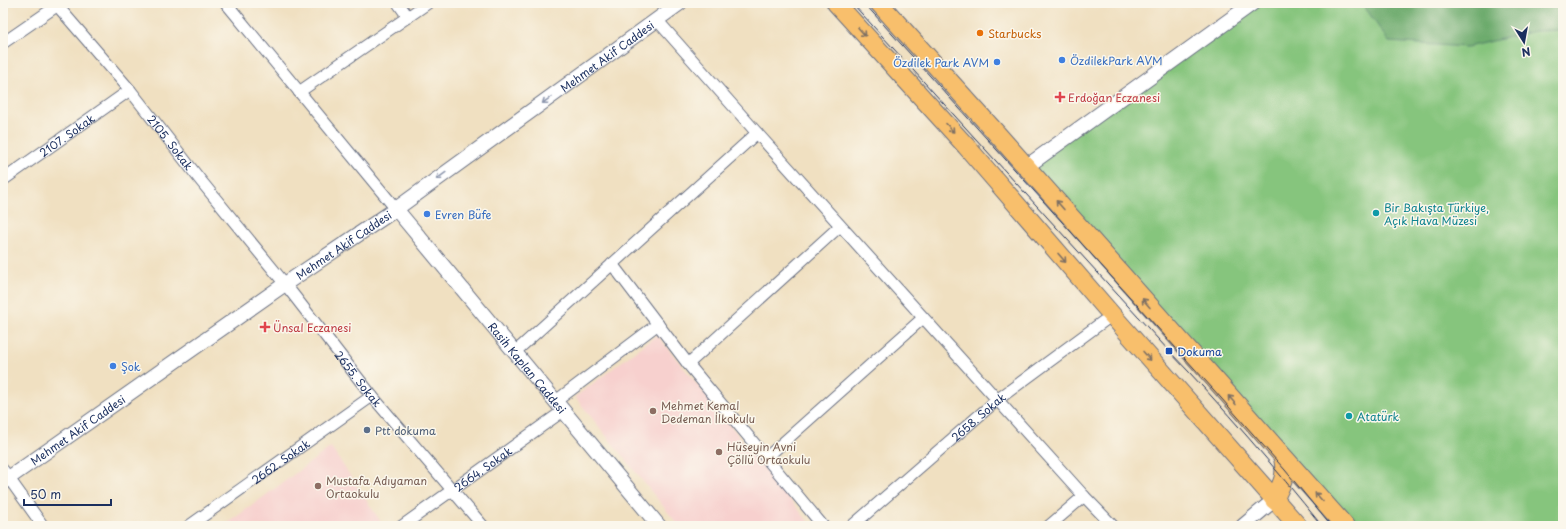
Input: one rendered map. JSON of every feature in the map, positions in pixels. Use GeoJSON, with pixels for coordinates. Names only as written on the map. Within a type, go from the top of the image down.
{"type":"FeatureCollection","features":[{"type":"Feature","properties":{"kind":"highway"},"geometry":{"type":"LineString","coordinates":[[836,3],[966,146],[1112,315],[1298,526]]}},
{"type":"Feature","properties":{"kind":"highway"},"geometry":{"type":"LineString","coordinates":[[878,3],[1345,526]]}},
{"type":"Feature","properties":{"kind":"highway"},"geometry":{"type":"LineString","coordinates":[[1274,500],[1284,479],[1285,470],[1283,458]]}},
{"type":"Feature","properties":{"kind":"street"},"geometry":{"type":"LineString","coordinates":[[226,3],[396,209]]}},
{"type":"Feature","properties":{"kind":"street"},"geometry":{"type":"LineString","coordinates":[[398,3],[408,17]]}},
{"type":"Feature","properties":{"kind":"street"},"geometry":{"type":"LineString","coordinates":[[299,92],[428,3]]}},
{"type":"Feature","properties":{"kind":"street","name":"Mehmet Akif Caddesi"},"geometry":{"type":"LineString","coordinates":[[5,476],[396,209],[680,3]]}},
{"type":"Feature","properties":{"kind":"street"},"geometry":{"type":"LineString","coordinates":[[1026,167],[1253,3]]}},
{"type":"Feature","properties":{"kind":"street"},"geometry":{"type":"LineString","coordinates":[[3,43],[58,4]]}},
{"type":"Feature","properties":{"kind":"street","name":"2105. Sokak"},"geometry":{"type":"LineString","coordinates":[[58,4],[130,90],[196,175],[285,284]]}},
{"type":"Feature","properties":{"kind":"street"},"geometry":{"type":"LineString","coordinates":[[657,20],[840,226],[1084,496],[1113,526]]}},
{"type":"Feature","properties":{"kind":"street","name":"2107. Sokak"},"geometry":{"type":"LineString","coordinates":[[3,180],[130,90]]}},
{"type":"Feature","properties":{"kind":"street"},"geometry":{"type":"LineString","coordinates":[[514,352],[757,133]]}},
{"type":"Feature","properties":{"kind":"street","name":"Rasih Kaplan Caddesi"},"geometry":{"type":"LineString","coordinates":[[396,209],[659,526]]}},
{"type":"Feature","properties":{"kind":"street"},"geometry":{"type":"LineString","coordinates":[[688,364],[840,226]]}},
{"type":"Feature","properties":{"kind":"street"},"geometry":{"type":"LineString","coordinates":[[612,264],[688,364],[823,526]]}},
{"type":"Feature","properties":{"kind":"street","name":"2655. Sokak"},"geometry":{"type":"LineString","coordinates":[[285,284],[372,396],[483,526]]}},
{"type":"Feature","properties":{"kind":"street","name":"2658. Sokak"},"geometry":{"type":"LineString","coordinates":[[852,526],[997,400],[1112,315]]}},
{"type":"Feature","properties":{"kind":"street"},"geometry":{"type":"LineString","coordinates":[[767,457],[923,318]]}},
{"type":"Feature","properties":{"kind":"street","name":"2664. Sokak"},"geometry":{"type":"LineString","coordinates":[[402,526],[453,490],[560,406],[658,324]]}},
{"type":"Feature","properties":{"kind":"street","name":"2662. Sokak"},"geometry":{"type":"LineString","coordinates":[[189,526],[372,396]]}},
{"type":"Feature","properties":{"kind":"street"},"geometry":{"type":"LineString","coordinates":[[5,476],[43,526]]}},
{"type":"Feature","properties":{"kind":"street"},"geometry":{"type":"LineString","coordinates":[[1049,526],[1084,496]]}},
{"type":"Feature","properties":{"kind":"street"},"geometry":{"type":"LineString","coordinates":[[1243,526],[1274,500]]}},
{"type":"Feature","properties":{"kind":"shaded area"},"geometry":{"type":"Polygon","coordinates":[[[657,335],[811,525],[810,526],[679,526],[575,397],[657,335]]]}},
{"type":"Feature","properties":{"kind":"shaded area","name":"Mustafa Adıyaman Ortaokulu"},"geometry":{"type":"Polygon","coordinates":[[[331,447],[383,525],[224,526],[331,447]]]}},
{"type":"Feature","properties":{"kind":"green space"},"geometry":{"type":"Polygon","coordinates":[[[1252,3],[1563,3],[1563,526],[1347,526],[1026,167],[1252,3]]]}},
{"type":"Feature","properties":{"kind":"green space"},"geometry":{"type":"Polygon","coordinates":[[[1362,3],[1563,3],[1563,30],[1535,31],[1467,47],[1389,42],[1362,3]]]}},
{"type":"Feature","properties":{"kind":"tram line"},"geometry":{"type":"LineString","coordinates":[[852,3],[1228,415],[1267,459],[1322,526]]}},
{"type":"Feature","properties":{"kind":"tram line"},"geometry":{"type":"LineString","coordinates":[[864,3],[1213,389],[1285,470],[1331,526]]}},
{"type":"Feature","properties":{"kind":"place","name":"Starbucks"},"geometry":{"type":"Point","coordinates":[980,33]}},
{"type":"Feature","properties":{"kind":"place","name":"ÖzdilekPark AVM"},"geometry":{"type":"Point","coordinates":[1062,60]}},
{"type":"Feature","properties":{"kind":"place","name":"Özdilek Park AVM"},"geometry":{"type":"Point","coordinates":[997,62]}},
{"type":"Feature","properties":{"kind":"place","name":"Erdoğan Eczanesi"},"geometry":{"type":"Point","coordinates":[1060,97]}},
{"type":"Feature","properties":{"kind":"place","name":"Bir Bakışta Türkiye, Açık Hava Müzesi"},"geometry":{"type":"Point","coordinates":[1376,213]}},
{"type":"Feature","properties":{"kind":"place","name":"Evren Büfe"},"geometry":{"type":"Point","coordinates":[427,214]}},
{"type":"Feature","properties":{"kind":"place","name":"Ünsal Eczanesi"},"geometry":{"type":"Point","coordinates":[265,327]}},
{"type":"Feature","properties":{"kind":"place","name":"Dokuma"},"geometry":{"type":"Point","coordinates":[1169,351]}},
{"type":"Feature","properties":{"kind":"place","name":"Şok"},"geometry":{"type":"Point","coordinates":[113,366]}},
{"type":"Feature","properties":{"kind":"place","name":"Mehmet Kemal Dedeman İlkokulu"},"geometry":{"type":"Point","coordinates":[653,411]}},
{"type":"Feature","properties":{"kind":"place","name":"Atatürk"},"geometry":{"type":"Point","coordinates":[1349,416]}},
{"type":"Feature","properties":{"kind":"place","name":"Ptt dokuma"},"geometry":{"type":"Point","coordinates":[367,430]}},
{"type":"Feature","properties":{"kind":"place","name":"Hüseyin Avni Çöllü Ortaokulu"},"geometry":{"type":"Point","coordinates":[719,452]}},
{"type":"Feature","properties":{"kind":"place","name":"Mustafa Adıyaman Ortaokulu"},"geometry":{"type":"Point","coordinates":[318,486]}}]}
